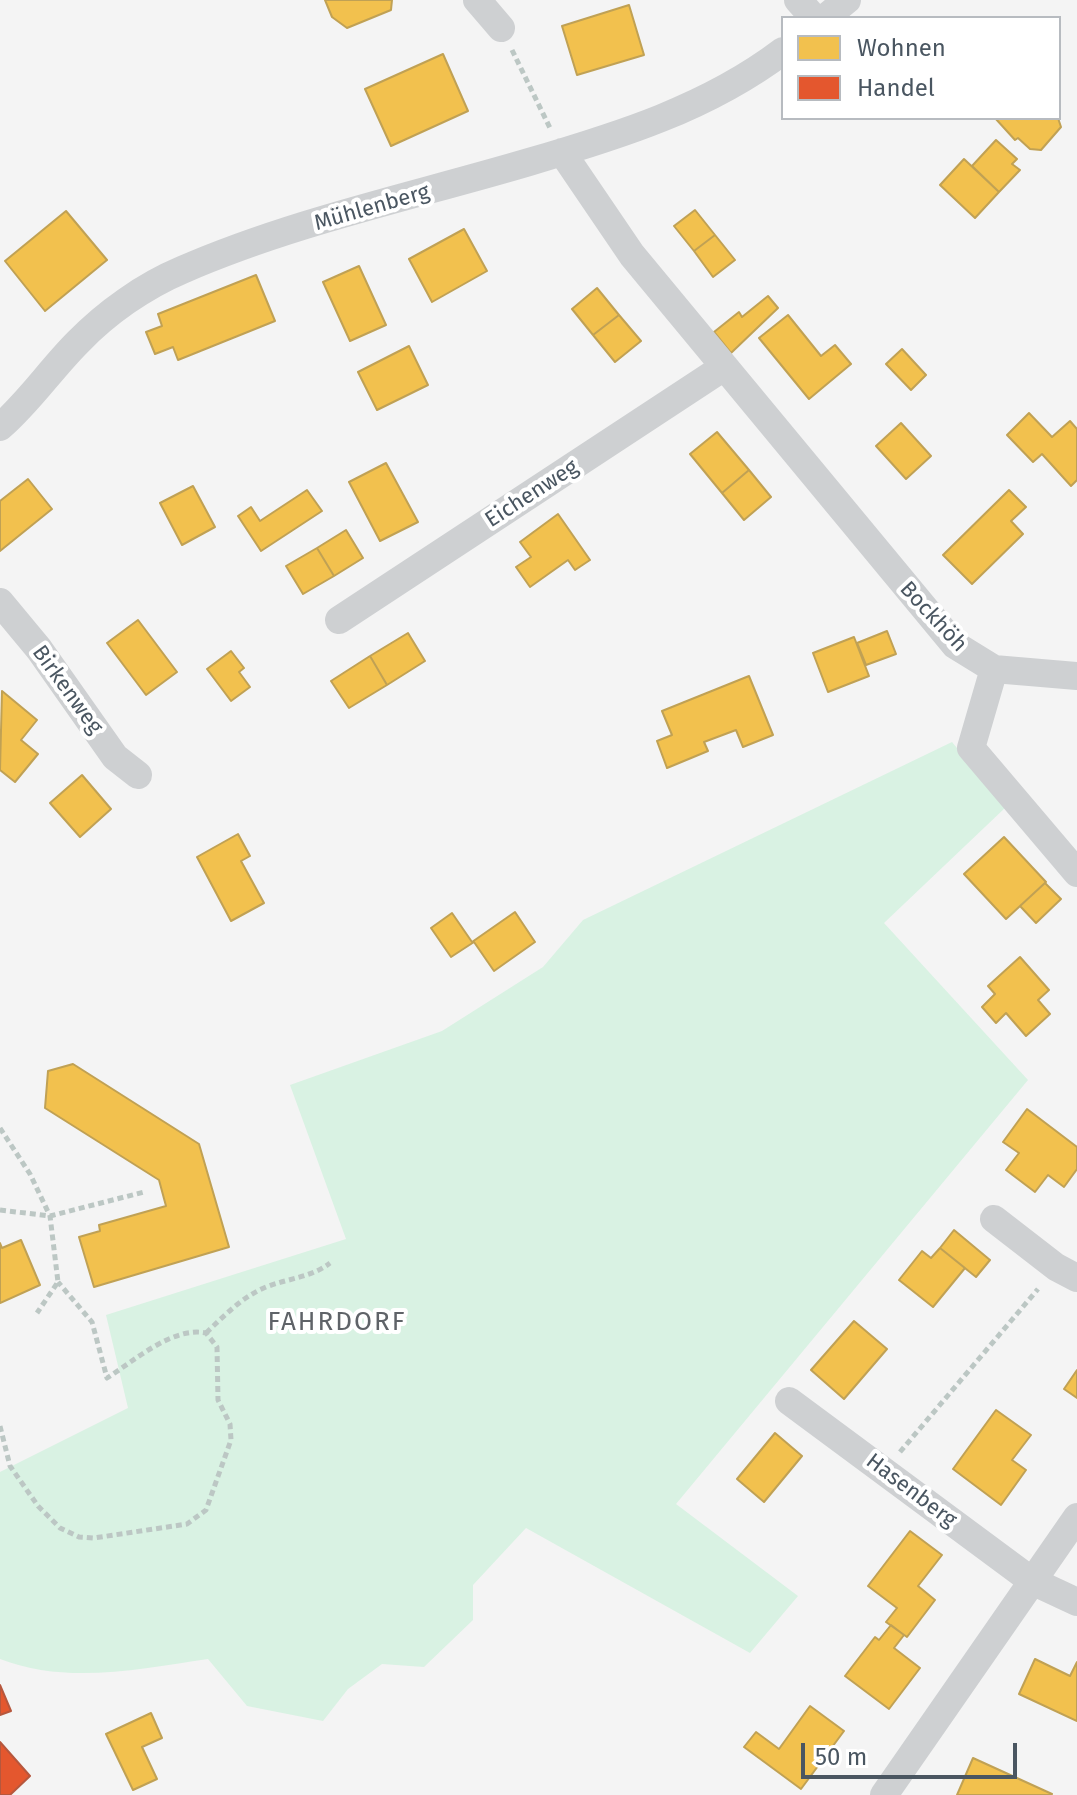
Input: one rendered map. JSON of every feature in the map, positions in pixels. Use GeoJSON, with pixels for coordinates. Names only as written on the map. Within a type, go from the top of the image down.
{"type":"FeatureCollection","features":[{"type":"Feature","properties":{"kind":"street"},"geometry":{"type":"LineString","coordinates":[[477,0],[501,28]]}},
{"type":"Feature","properties":{"kind":"street"},"geometry":{"type":"LineString","coordinates":[[798,0],[812,16]]}},
{"type":"Feature","properties":{"kind":"street"},"geometry":{"type":"LineString","coordinates":[[827,16],[847,0]]}},
{"type":"Feature","properties":{"kind":"street","name":"Mühlenberg"},"geometry":{"type":"LineString","coordinates":[[0,427],[28,404],[78,342],[130,299],[180,270],[262,240],[562,152],[681,110],[732,85],[781,52]]}},
{"type":"Feature","properties":{"kind":"street"},"geometry":{"type":"LineString","coordinates":[[562,152],[632,255],[724,367]]}},
{"type":"Feature","properties":{"kind":"street","name":"Bockhöh"},"geometry":{"type":"LineString","coordinates":[[724,367],[886,566],[955,645],[994,669],[1077,676]]}},
{"type":"Feature","properties":{"kind":"street","name":"Eichenweg"},"geometry":{"type":"LineString","coordinates":[[339,620],[724,367]]}},
{"type":"Feature","properties":{"kind":"street","name":"Birkenweg"},"geometry":{"type":"LineString","coordinates":[[0,602],[39,649],[115,757],[138,775]]}},
{"type":"Feature","properties":{"kind":"street"},"geometry":{"type":"LineString","coordinates":[[994,669],[971,748],[1077,873]]}},
{"type":"Feature","properties":{"kind":"street"},"geometry":{"type":"LineString","coordinates":[[994,1219],[1067,1272]]}},
{"type":"Feature","properties":{"kind":"street","name":"Hasenberg"},"geometry":{"type":"LineString","coordinates":[[789,1401],[1032,1581],[1077,1602]]}},
{"type":"Feature","properties":{"kind":"street"},"geometry":{"type":"LineString","coordinates":[[884,1795],[1077,1517]]}},
{"type":"Feature","properties":{"kind":"path"},"geometry":{"type":"LineString","coordinates":[[501,28],[562,152]]}},
{"type":"Feature","properties":{"kind":"path"},"geometry":{"type":"LineString","coordinates":[[0,1128],[30,1174],[50,1216],[58,1282],[92,1322],[107,1378],[174,1337],[194,1330],[206,1333],[217,1347],[218,1400],[230,1424],[231,1440],[206,1510],[187,1524],[94,1538],[79,1537],[60,1528],[38,1506],[10,1466],[0,1426]]}},
{"type":"Feature","properties":{"kind":"path"},"geometry":{"type":"LineString","coordinates":[[0,1210],[50,1216],[144,1192]]}},
{"type":"Feature","properties":{"kind":"path"},"geometry":{"type":"LineString","coordinates":[[206,1333],[241,1300],[267,1286],[314,1275],[330,1263]]}},
{"type":"Feature","properties":{"kind":"path"},"geometry":{"type":"LineString","coordinates":[[883,1471],[1067,1272]]}},
{"type":"Feature","properties":{"kind":"path"},"geometry":{"type":"LineString","coordinates":[[37,1313],[58,1282]]}},
{"type":"Feature","properties":{"kind":"green space"},"geometry":{"type":"Polygon","coordinates":[[[952,742],[1006,807],[884,923],[1028,1080],[676,1504],[798,1596],[750,1653],[526,1528],[473,1585],[473,1620],[424,1667],[382,1664],[348,1689],[323,1721],[247,1706],[208,1659],[130,1670],[77,1673],[25,1667],[0,1659],[0,1472],[128,1408],[106,1315],[346,1239],[290,1085],[442,1031],[543,967],[583,920],[952,742]]]}},
{"type":"Feature","properties":{"kind":"building: Wohnen"},"geometry":{"type":"Polygon","coordinates":[[[325,0],[392,0],[391,10],[347,28],[332,17],[325,0]]]}},
{"type":"Feature","properties":{"kind":"building: Wohnen"},"geometry":{"type":"Polygon","coordinates":[[[629,5],[644,55],[577,75],[562,26],[629,5]]]}},
{"type":"Feature","properties":{"kind":"building: Wohnen"},"geometry":{"type":"Polygon","coordinates":[[[443,54],[468,111],[391,146],[365,89],[443,54]]]}},
{"type":"Feature","properties":{"kind":"building: Wohnen"},"geometry":{"type":"Polygon","coordinates":[[[997,120],[1059,120],[1061,127],[1041,150],[1030,149],[1018,138],[1015,140],[997,120]]]}},
{"type":"Feature","properties":{"kind":"building: Wohnen"},"geometry":{"type":"Polygon","coordinates":[[[996,140],[1017,159],[1012,164],[1020,170],[999,192],[972,166],[996,140]]]}},
{"type":"Feature","properties":{"kind":"building: Wohnen"},"geometry":{"type":"Polygon","coordinates":[[[964,159],[999,192],[975,218],[940,185],[964,159]]]}},
{"type":"Feature","properties":{"kind":"building: Wohnen"},"geometry":{"type":"Polygon","coordinates":[[[695,210],[715,235],[694,251],[674,226],[695,210]]]}},
{"type":"Feature","properties":{"kind":"building: Wohnen"},"geometry":{"type":"Polygon","coordinates":[[[66,211],[107,260],[45,311],[5,261],[66,211]]]}},
{"type":"Feature","properties":{"kind":"building: Wohnen"},"geometry":{"type":"Polygon","coordinates":[[[464,229],[487,271],[432,302],[409,259],[464,229]]]}},
{"type":"Feature","properties":{"kind":"building: Wohnen"},"geometry":{"type":"Polygon","coordinates":[[[715,235],[735,260],[713,277],[694,251],[715,235]]]}},
{"type":"Feature","properties":{"kind":"building: Wohnen"},"geometry":{"type":"Polygon","coordinates":[[[359,266],[386,325],[350,341],[323,282],[359,266]]]}},
{"type":"Feature","properties":{"kind":"building: Wohnen"},"geometry":{"type":"Polygon","coordinates":[[[256,275],[275,321],[178,360],[173,347],[155,354],[146,332],[162,326],[158,314],[256,275]]]}},
{"type":"Feature","properties":{"kind":"building: Wohnen"},"geometry":{"type":"Polygon","coordinates":[[[597,288],[619,315],[593,335],[572,309],[597,288]]]}},
{"type":"Feature","properties":{"kind":"building: Wohnen"},"geometry":{"type":"Polygon","coordinates":[[[768,296],[778,308],[731,353],[714,332],[739,312],[742,317],[768,296]]]}},
{"type":"Feature","properties":{"kind":"building: Wohnen"},"geometry":{"type":"Polygon","coordinates":[[[619,315],[641,341],[615,362],[593,335],[619,315]]]}},
{"type":"Feature","properties":{"kind":"building: Wohnen"},"geometry":{"type":"Polygon","coordinates":[[[788,315],[821,356],[835,345],[851,364],[809,399],[759,338],[788,315]]]}},
{"type":"Feature","properties":{"kind":"building: Wohnen"},"geometry":{"type":"Polygon","coordinates":[[[409,346],[428,385],[377,410],[358,372],[409,346]]]}},
{"type":"Feature","properties":{"kind":"building: Wohnen"},"geometry":{"type":"Polygon","coordinates":[[[902,349],[926,375],[911,390],[886,364],[902,349]]]}},
{"type":"Feature","properties":{"kind":"building: Wohnen"},"geometry":{"type":"Polygon","coordinates":[[[1029,413],[1052,437],[1070,421],[1077,429],[1077,480],[1071,486],[1042,454],[1033,462],[1007,435],[1029,413]]]}},
{"type":"Feature","properties":{"kind":"building: Wohnen"},"geometry":{"type":"Polygon","coordinates":[[[901,423],[931,456],[906,479],[876,446],[901,423]]]}},
{"type":"Feature","properties":{"kind":"building: Wohnen"},"geometry":{"type":"Polygon","coordinates":[[[717,432],[749,470],[722,493],[690,454],[717,432]]]}},
{"type":"Feature","properties":{"kind":"building: Wohnen"},"geometry":{"type":"Polygon","coordinates":[[[386,463],[418,522],[380,541],[349,482],[386,463]]]}},
{"type":"Feature","properties":{"kind":"building: Wohnen"},"geometry":{"type":"Polygon","coordinates":[[[749,470],[771,497],[744,520],[722,493],[749,470]]]}},
{"type":"Feature","properties":{"kind":"building: Wohnen"},"geometry":{"type":"Polygon","coordinates":[[[28,479],[52,509],[0,551],[0,501],[28,479]]]}},
{"type":"Feature","properties":{"kind":"building: Wohnen"},"geometry":{"type":"Polygon","coordinates":[[[193,486],[215,527],[182,545],[160,503],[193,486]]]}},
{"type":"Feature","properties":{"kind":"building: Wohnen"},"geometry":{"type":"Polygon","coordinates":[[[307,490],[322,511],[261,551],[238,516],[251,507],[260,521],[307,490]]]}},
{"type":"Feature","properties":{"kind":"building: Wohnen"},"geometry":{"type":"Polygon","coordinates":[[[1009,490],[1026,507],[1011,521],[1023,534],[972,584],[943,555],[1009,490]]]}},
{"type":"Feature","properties":{"kind":"building: Wohnen"},"geometry":{"type":"Polygon","coordinates":[[[558,514],[590,560],[575,570],[568,560],[530,587],[516,567],[531,557],[520,542],[558,514]]]}},
{"type":"Feature","properties":{"kind":"building: Wohnen"},"geometry":{"type":"Polygon","coordinates":[[[346,530],[363,558],[334,576],[317,548],[346,530]]]}},
{"type":"Feature","properties":{"kind":"building: Wohnen"},"geometry":{"type":"Polygon","coordinates":[[[317,548],[334,576],[303,594],[286,566],[317,548]]]}},
{"type":"Feature","properties":{"kind":"building: Wohnen"},"geometry":{"type":"Polygon","coordinates":[[[138,620],[177,672],[146,695],[107,643],[138,620]]]}},
{"type":"Feature","properties":{"kind":"building: Wohnen"},"geometry":{"type":"Polygon","coordinates":[[[887,631],[896,654],[866,665],[857,643],[887,631]]]}},
{"type":"Feature","properties":{"kind":"building: Wohnen"},"geometry":{"type":"Polygon","coordinates":[[[408,633],[425,661],[387,685],[370,656],[408,633]]]}},
{"type":"Feature","properties":{"kind":"building: Wohnen"},"geometry":{"type":"Polygon","coordinates":[[[854,637],[869,676],[828,692],[813,653],[854,637]]]}},
{"type":"Feature","properties":{"kind":"building: Wohnen"},"geometry":{"type":"Polygon","coordinates":[[[231,651],[244,668],[239,672],[250,687],[231,701],[207,669],[231,651]]]}},
{"type":"Feature","properties":{"kind":"building: Wohnen"},"geometry":{"type":"Polygon","coordinates":[[[370,656],[387,685],[349,708],[331,681],[370,656]]]}},
{"type":"Feature","properties":{"kind":"building: Wohnen"},"geometry":{"type":"Polygon","coordinates":[[[749,676],[773,735],[743,747],[736,730],[704,742],[708,751],[667,768],[657,741],[672,735],[662,711],[749,676]]]}},
{"type":"Feature","properties":{"kind":"building: Wohnen"},"geometry":{"type":"Polygon","coordinates":[[[2,691],[37,720],[21,740],[38,754],[15,782],[0,770],[2,691]]]}},
{"type":"Feature","properties":{"kind":"building: Wohnen"},"geometry":{"type":"Polygon","coordinates":[[[82,775],[111,809],[80,837],[50,803],[82,775]]]}},
{"type":"Feature","properties":{"kind":"building: Wohnen"},"geometry":{"type":"Polygon","coordinates":[[[238,834],[250,856],[241,861],[264,903],[231,921],[197,857],[238,834]]]}},
{"type":"Feature","properties":{"kind":"building: Wohnen"},"geometry":{"type":"Polygon","coordinates":[[[1004,837],[1046,882],[1006,919],[964,874],[1004,837]]]}},
{"type":"Feature","properties":{"kind":"building: Wohnen"},"geometry":{"type":"Polygon","coordinates":[[[1045,883],[1061,899],[1036,923],[1020,906],[1045,883]]]}},
{"type":"Feature","properties":{"kind":"building: Wohnen"},"geometry":{"type":"Polygon","coordinates":[[[515,912],[535,942],[494,971],[474,942],[451,957],[431,928],[452,913],[472,942],[515,912]]]}},
{"type":"Feature","properties":{"kind":"building: Wohnen"},"geometry":{"type":"Polygon","coordinates":[[[1020,957],[1049,990],[1038,1000],[1050,1014],[1026,1036],[1006,1013],[996,1023],[982,1007],[995,994],[988,986],[1020,957]]]}},
{"type":"Feature","properties":{"kind":"building: Wohnen"},"geometry":{"type":"Polygon","coordinates":[[[73,1064],[199,1144],[229,1247],[94,1287],[79,1237],[100,1231],[99,1225],[166,1206],[159,1180],[45,1108],[48,1071],[73,1064]]]}},
{"type":"Feature","properties":{"kind":"building: Wohnen"},"geometry":{"type":"Polygon","coordinates":[[[1027,1109],[1077,1147],[1077,1169],[1064,1187],[1048,1175],[1035,1192],[1006,1170],[1019,1153],[1003,1142],[1027,1109]]]}},
{"type":"Feature","properties":{"kind":"building: Wohnen"},"geometry":{"type":"Polygon","coordinates":[[[954,1230],[990,1260],[976,1277],[940,1248],[954,1230]]]}},
{"type":"Feature","properties":{"kind":"building: Wohnen"},"geometry":{"type":"Polygon","coordinates":[[[21,1240],[40,1285],[0,1303],[0,1243],[2,1248],[21,1240]]]}},
{"type":"Feature","properties":{"kind":"building: Wohnen"},"geometry":{"type":"Polygon","coordinates":[[[940,1248],[965,1268],[933,1307],[899,1280],[922,1251],[931,1258],[940,1248]]]}},
{"type":"Feature","properties":{"kind":"building: Wohnen"},"geometry":{"type":"Polygon","coordinates":[[[854,1321],[887,1349],[844,1399],[811,1370],[854,1321]]]}},
{"type":"Feature","properties":{"kind":"building: Wohnen"},"geometry":{"type":"Polygon","coordinates":[[[1077,1370],[1077,1398],[1064,1389],[1077,1370]]]}},
{"type":"Feature","properties":{"kind":"building: Wohnen"},"geometry":{"type":"Polygon","coordinates":[[[996,1410],[1031,1435],[1012,1460],[1026,1470],[1001,1505],[953,1469],[996,1410]]]}},
{"type":"Feature","properties":{"kind":"building: Wohnen"},"geometry":{"type":"Polygon","coordinates":[[[775,1433],[802,1456],[764,1502],[737,1479],[775,1433]]]}},
{"type":"Feature","properties":{"kind":"building: Wohnen"},"geometry":{"type":"Polygon","coordinates":[[[910,1531],[942,1555],[918,1586],[935,1600],[907,1637],[886,1622],[897,1608],[868,1586],[910,1531]]]}},
{"type":"Feature","properties":{"kind":"building: Wohnen"},"geometry":{"type":"Polygon","coordinates":[[[891,1625],[904,1635],[894,1648],[920,1668],[889,1709],[845,1676],[875,1637],[879,1640],[891,1625]]]}},
{"type":"Feature","properties":{"kind":"building: Wohnen"},"geometry":{"type":"Polygon","coordinates":[[[1035,1659],[1070,1676],[1077,1662],[1077,1721],[1019,1694],[1035,1659]]]}},
{"type":"Feature","properties":{"kind":"building: Wohnen"},"geometry":{"type":"Polygon","coordinates":[[[810,1706],[844,1731],[801,1789],[744,1747],[756,1732],[779,1749],[810,1706]]]}},
{"type":"Feature","properties":{"kind":"building: Wohnen"},"geometry":{"type":"Polygon","coordinates":[[[151,1713],[162,1738],[142,1747],[157,1779],[133,1790],[106,1734],[151,1713]]]}},
{"type":"Feature","properties":{"kind":"building: Wohnen"},"geometry":{"type":"Polygon","coordinates":[[[973,1758],[1052,1794],[957,1795],[973,1758]]]}},
{"type":"Feature","properties":{"kind":"building: Handel"},"geometry":{"type":"Polygon","coordinates":[[[0,1685],[11,1711],[0,1715],[0,1685]]]}},
{"type":"Feature","properties":{"kind":"building: Handel"},"geometry":{"type":"Polygon","coordinates":[[[0,1742],[30,1776],[10,1795],[0,1795],[0,1742]]]}},
{"type":"Feature","properties":{"kind":"district","name":"FAHRDORF"},"geometry":{"type":"Point","coordinates":[337,1323]}}]}
